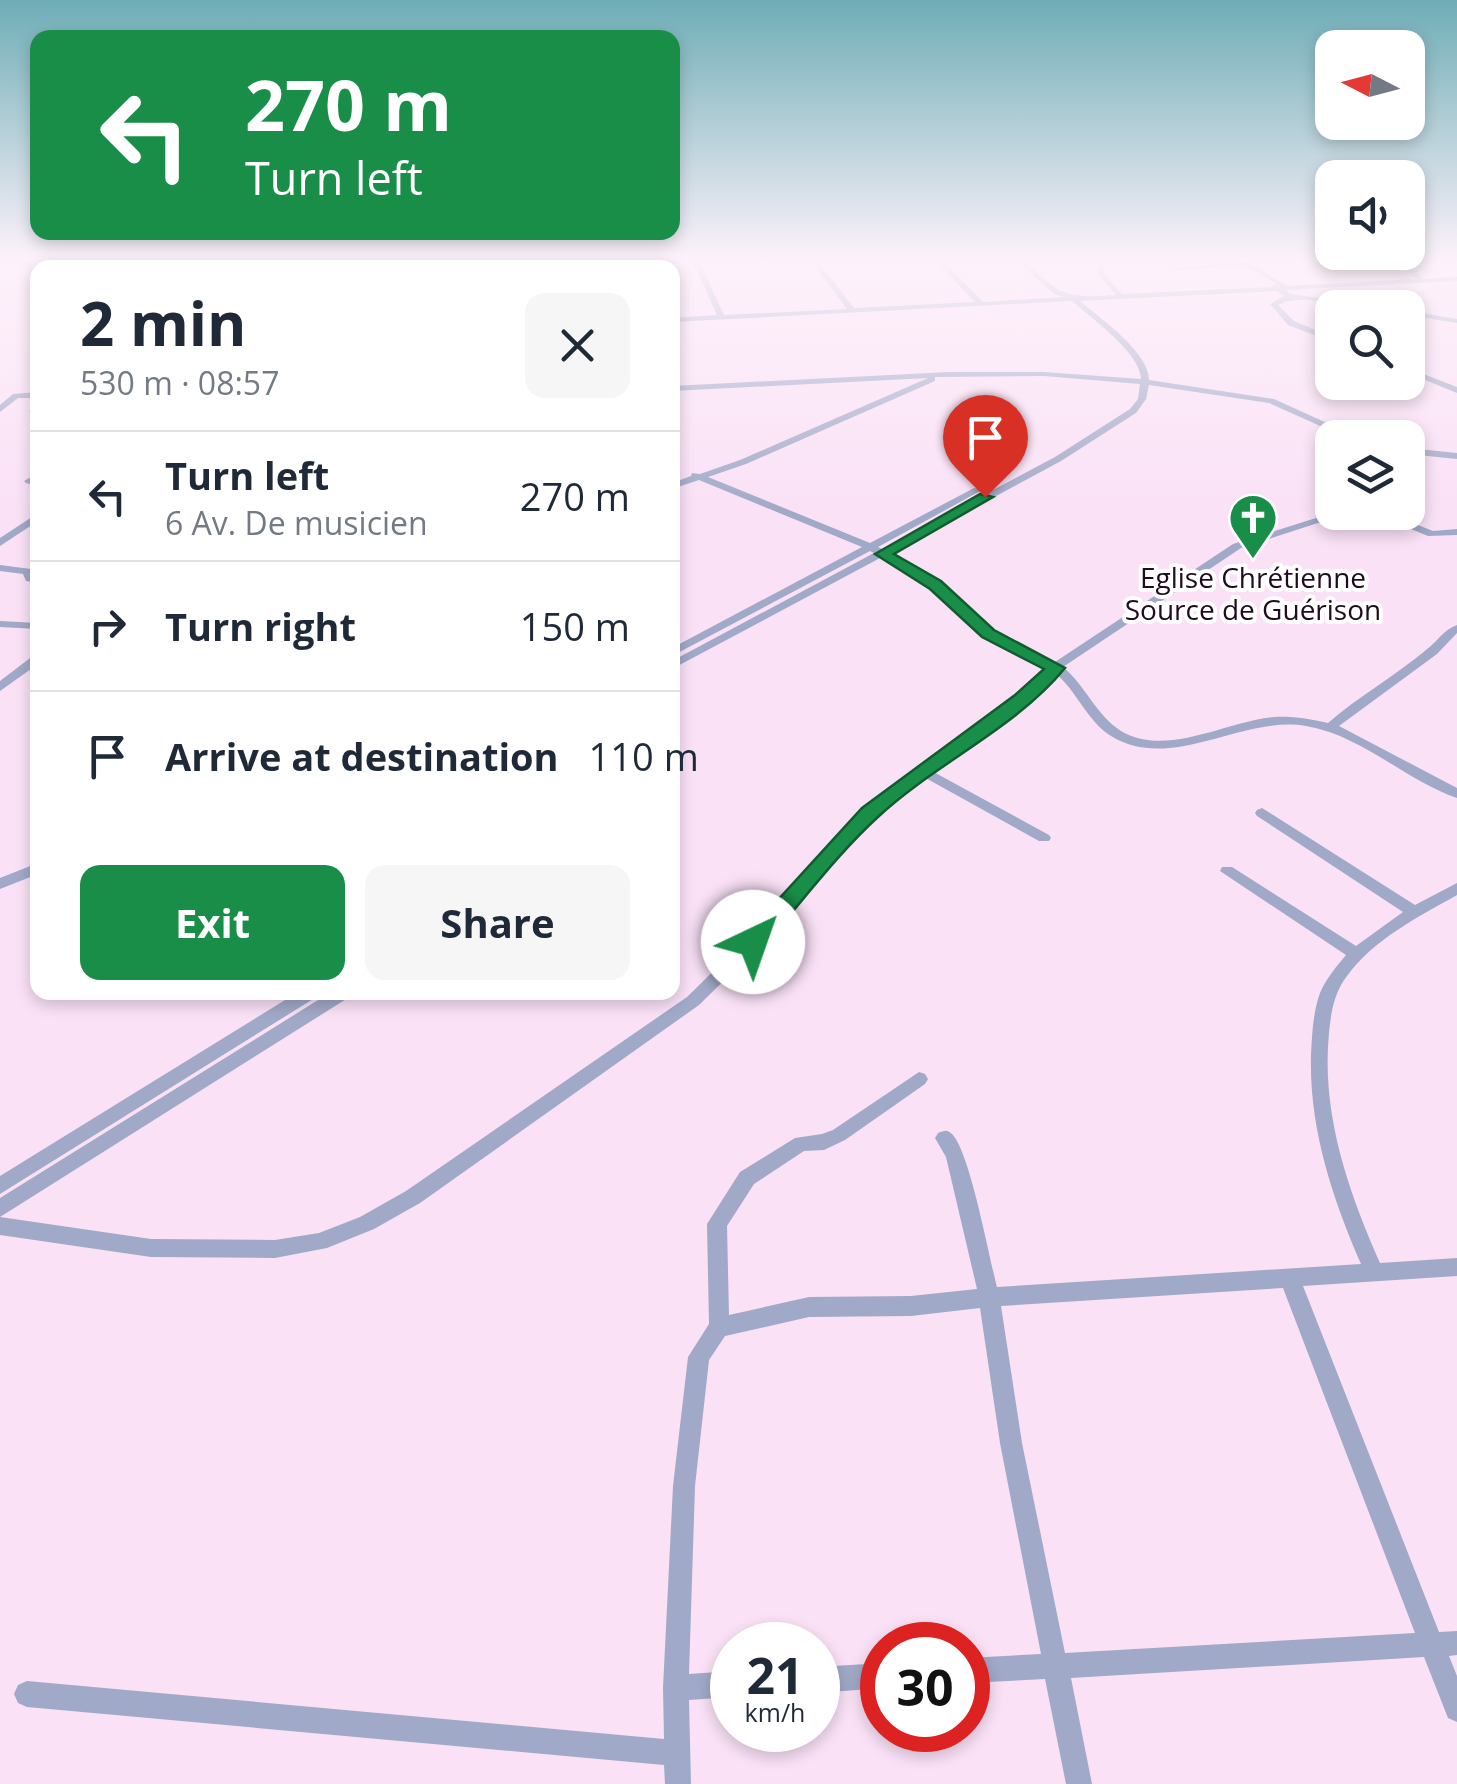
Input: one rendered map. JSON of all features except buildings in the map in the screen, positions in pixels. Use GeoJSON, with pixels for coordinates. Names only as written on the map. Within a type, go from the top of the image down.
{"type":"FeatureCollection","features":[{"type":"Feature","properties":{"kind":"street"},"geometry":{"type":"LineString","coordinates":[[680,650],[868,546],[1058,459],[1123,420],[1142,399],[1145,382],[1145,371],[1123,343]]}},
{"type":"Feature","properties":{"kind":"street"},"geometry":{"type":"LineString","coordinates":[[680,389],[1016,372],[1145,382],[1271,401],[1315,420]]}},
{"type":"Feature","properties":{"kind":"street"},"geometry":{"type":"LineString","coordinates":[[680,482],[743,462],[950,374]]}},
{"type":"Feature","properties":{"kind":"street"},"geometry":{"type":"LineString","coordinates":[[1425,377],[1457,390]]}},
{"type":"Feature","properties":{"kind":"street"},"geometry":{"type":"LineString","coordinates":[[0,408],[16,396],[30,395]]}},
{"type":"Feature","properties":{"kind":"street"},"geometry":{"type":"LineString","coordinates":[[1425,452],[1457,456]]}},
{"type":"Feature","properties":{"kind":"street"},"geometry":{"type":"LineString","coordinates":[[695,475],[868,546],[936,585],[988,633],[1056,668],[1080,688],[1108,729],[1137,741],[1169,745],[1269,719],[1296,718],[1330,727],[1457,794]]}},
{"type":"Feature","properties":{"kind":"street"},"geometry":{"type":"LineString","coordinates":[[680,662],[883,554],[947,510]]}},
{"type":"Feature","properties":{"kind":"street"},"geometry":{"type":"LineString","coordinates":[[0,543],[30,522]]}},
{"type":"Feature","properties":{"kind":"street"},"geometry":{"type":"LineString","coordinates":[[0,1203],[151,1248],[276,1249],[320,1242],[367,1224],[413,1197],[693,1001],[753,942],[869,812],[1022,699],[1056,668],[1238,546],[1315,522]]}},
{"type":"Feature","properties":{"kind":"street"},"geometry":{"type":"LineString","coordinates":[[1422,530],[1432,534],[1457,532]]}},
{"type":"Feature","properties":{"kind":"street"},"geometry":{"type":"LineString","coordinates":[[0,568],[28,571],[30,579]]}},
{"type":"Feature","properties":{"kind":"street"},"geometry":{"type":"LineString","coordinates":[[0,624],[30,626]]}},
{"type":"Feature","properties":{"kind":"street"},"geometry":{"type":"LineString","coordinates":[[1330,727],[1364,697],[1434,651],[1440,637],[1457,628]]}},
{"type":"Feature","properties":{"kind":"street"},"geometry":{"type":"LineString","coordinates":[[0,687],[30,664]]}},
{"type":"Feature","properties":{"kind":"street"},"geometry":{"type":"LineString","coordinates":[[921,770],[1044,838]]}},
{"type":"Feature","properties":{"kind":"street"},"geometry":{"type":"LineString","coordinates":[[1262,813],[1414,912]]}},
{"type":"Feature","properties":{"kind":"street"},"geometry":{"type":"LineString","coordinates":[[0,884],[30,871]]}},
{"type":"Feature","properties":{"kind":"street"},"geometry":{"type":"LineString","coordinates":[[1227,871],[1358,955]]}},
{"type":"Feature","properties":{"kind":"street"},"geometry":{"type":"LineString","coordinates":[[1374,1271],[1341,1200],[1325,1133],[1318,1072],[1330,988],[1358,955],[1414,912],[1457,888]]}},
{"type":"Feature","properties":{"kind":"street"},"geometry":{"type":"LineString","coordinates":[[0,1203],[300,1000]]}},
{"type":"Feature","properties":{"kind":"street"},"geometry":{"type":"LineString","coordinates":[[0,1203],[332,1000]]}},
{"type":"Feature","properties":{"kind":"street"},"geometry":{"type":"LineString","coordinates":[[678,1784],[676,1688],[684,1486],[699,1357],[719,1327],[718,1224],[747,1178],[801,1144],[824,1142],[838,1135],[919,1079]]}},
{"type":"Feature","properties":{"kind":"street"},"geometry":{"type":"LineString","coordinates":[[944,1138],[955,1155],[989,1297],[1011,1443],[1079,1784]]}},
{"type":"Feature","properties":{"kind":"street"},"geometry":{"type":"LineString","coordinates":[[719,1327],[809,1307],[911,1306],[989,1297],[1457,1267]]}},
{"type":"Feature","properties":{"kind":"street"},"geometry":{"type":"LineString","coordinates":[[1290,1276],[1444,1644],[1457,1709]]}},
{"type":"Feature","properties":{"kind":"street"},"geometry":{"type":"LineString","coordinates":[[990,1670],[1444,1644]]}},
{"type":"Feature","properties":{"kind":"street"},"geometry":{"type":"LineString","coordinates":[[676,1688],[710,1686]]}},
{"type":"Feature","properties":{"kind":"street"},"geometry":{"type":"LineString","coordinates":[[27,1694],[677,1754]]}},
{"type":"Feature","properties":{"kind":"place","name":"Eglise Chrétienne Source de Guérison"},"geometry":{"type":"Point","coordinates":[1253,560]}},
{"type":"Feature","properties":{"kind":"route"},"geometry":{"type":"LineString","coordinates":[[753,942],[869,812],[1022,699],[1056,668],[988,633],[936,585],[883,554],[985,497]]}}]}
